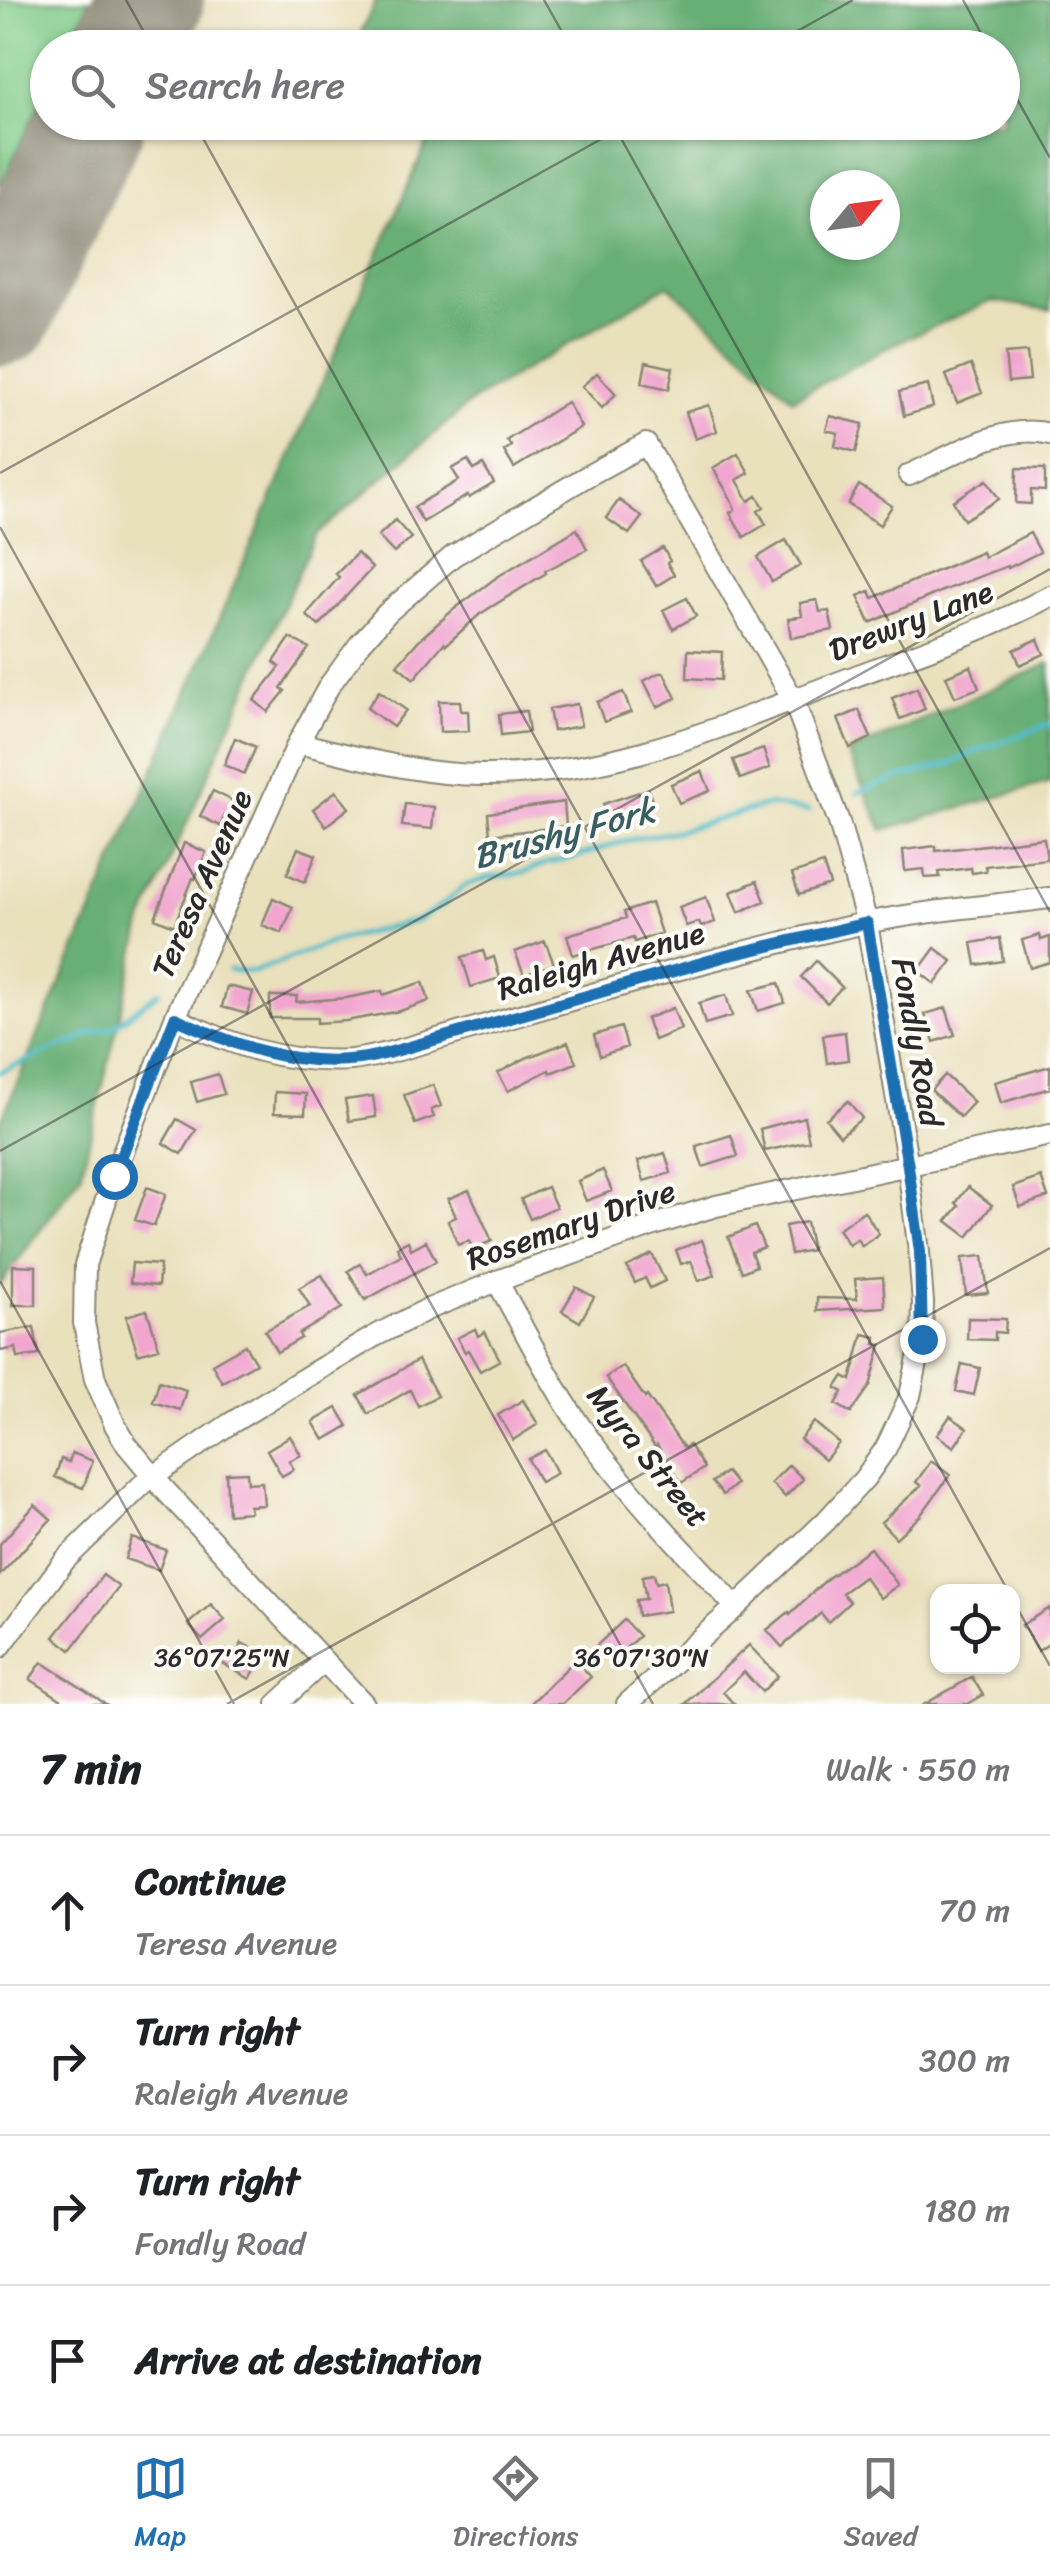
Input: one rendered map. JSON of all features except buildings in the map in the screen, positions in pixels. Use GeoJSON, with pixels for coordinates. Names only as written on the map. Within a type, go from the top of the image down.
{"type":"FeatureCollection","features":[{"type":"Feature","properties":{"kind":"street"},"geometry":{"type":"LineString","coordinates":[[909,475],[1013,432],[1050,434]]}},
{"type":"Feature","properties":{"kind":"street","name":"Fondly Road"},"geometry":{"type":"LineString","coordinates":[[627,1704],[736,1607],[865,1478],[886,1448],[910,1396],[922,1339],[923,1303],[908,1166],[867,923],[834,808],[793,699],[646,444]]}},
{"type":"Feature","properties":{"kind":"street","name":"Teresa Avenue"},"geometry":{"type":"LineString","coordinates":[[364,1704],[152,1476],[115,1425],[100,1391],[90,1351],[83,1301],[85,1265],[92,1237],[175,1018],[298,744],[329,686],[388,613],[424,578],[484,536],[646,444]]}},
{"type":"Feature","properties":{"kind":"street","name":"Drewry Lane"},"geometry":{"type":"LineString","coordinates":[[298,744],[447,773],[483,776],[576,768],[682,742],[971,632],[1050,596]]}},
{"type":"Feature","properties":{"kind":"street","name":"Raleigh Avenue"},"geometry":{"type":"LineString","coordinates":[[175,1018],[222,1040],[263,1052],[299,1058],[364,1058],[726,956],[867,923],[1050,898]]}},
{"type":"Feature","properties":{"kind":"street","name":"Rosemary Drive"},"geometry":{"type":"LineString","coordinates":[[0,1646],[64,1560],[152,1476],[228,1424],[426,1310],[497,1281],[716,1206],[1050,1135]]}},
{"type":"Feature","properties":{"kind":"street","name":"Myra Street"},"geometry":{"type":"LineString","coordinates":[[497,1281],[588,1438],[736,1607]]}},
{"type":"Feature","properties":{"kind":"street"},"geometry":{"type":"LineString","coordinates":[[278,1704],[324,1662]]}},
{"type":"Feature","properties":{"kind":"green space"},"geometry":{"type":"Polygon","coordinates":[[[0,0],[90,0],[75,30],[30,30],[30,123],[0,186],[0,0]]]}},
{"type":"Feature","properties":{"kind":"green space"},"geometry":{"type":"Polygon","coordinates":[[[376,0],[1050,0],[1050,310],[992,301],[894,344],[793,399],[668,285],[471,402],[315,536],[143,921],[81,1175],[0,1285],[0,1122],[428,140],[1020,140],[1020,30],[362,30],[376,0]]]}},
{"type":"Feature","properties":{"kind":"green space"},"geometry":{"type":"Polygon","coordinates":[[[1050,663],[1050,782],[883,830],[847,753],[1050,663]]]}},
{"type":"Feature","properties":{"kind":"waterway","name":"Brushy Fork"},"geometry":{"type":"LineString","coordinates":[[857,793],[950,764],[1050,724]]}},
{"type":"Feature","properties":{"kind":"waterway","name":"Brushy Fork"},"geometry":{"type":"LineString","coordinates":[[229,970],[253,972],[337,940],[416,921],[464,886],[487,878],[522,873],[628,840],[677,831],[768,805],[809,811]]}},
{"type":"Feature","properties":{"kind":"waterway","name":"Brushy Fork"},"geometry":{"type":"LineString","coordinates":[[0,1072],[112,1028],[159,992]]}},
{"type":"Feature","properties":{"kind":"runway"},"geometry":{"type":"LineString","coordinates":[[136,30],[150,0]]}},
{"type":"Feature","properties":{"kind":"runway"},"geometry":{"type":"LineString","coordinates":[[0,312],[82,140]]}},
{"type":"Feature","properties":{"kind":"route"},"geometry":{"type":"LineString","coordinates":[[114,1176],[175,1018],[222,1040],[277,1056],[350,1060],[406,1048],[726,956],[867,923],[920,1252],[922,1339]]}}]}
